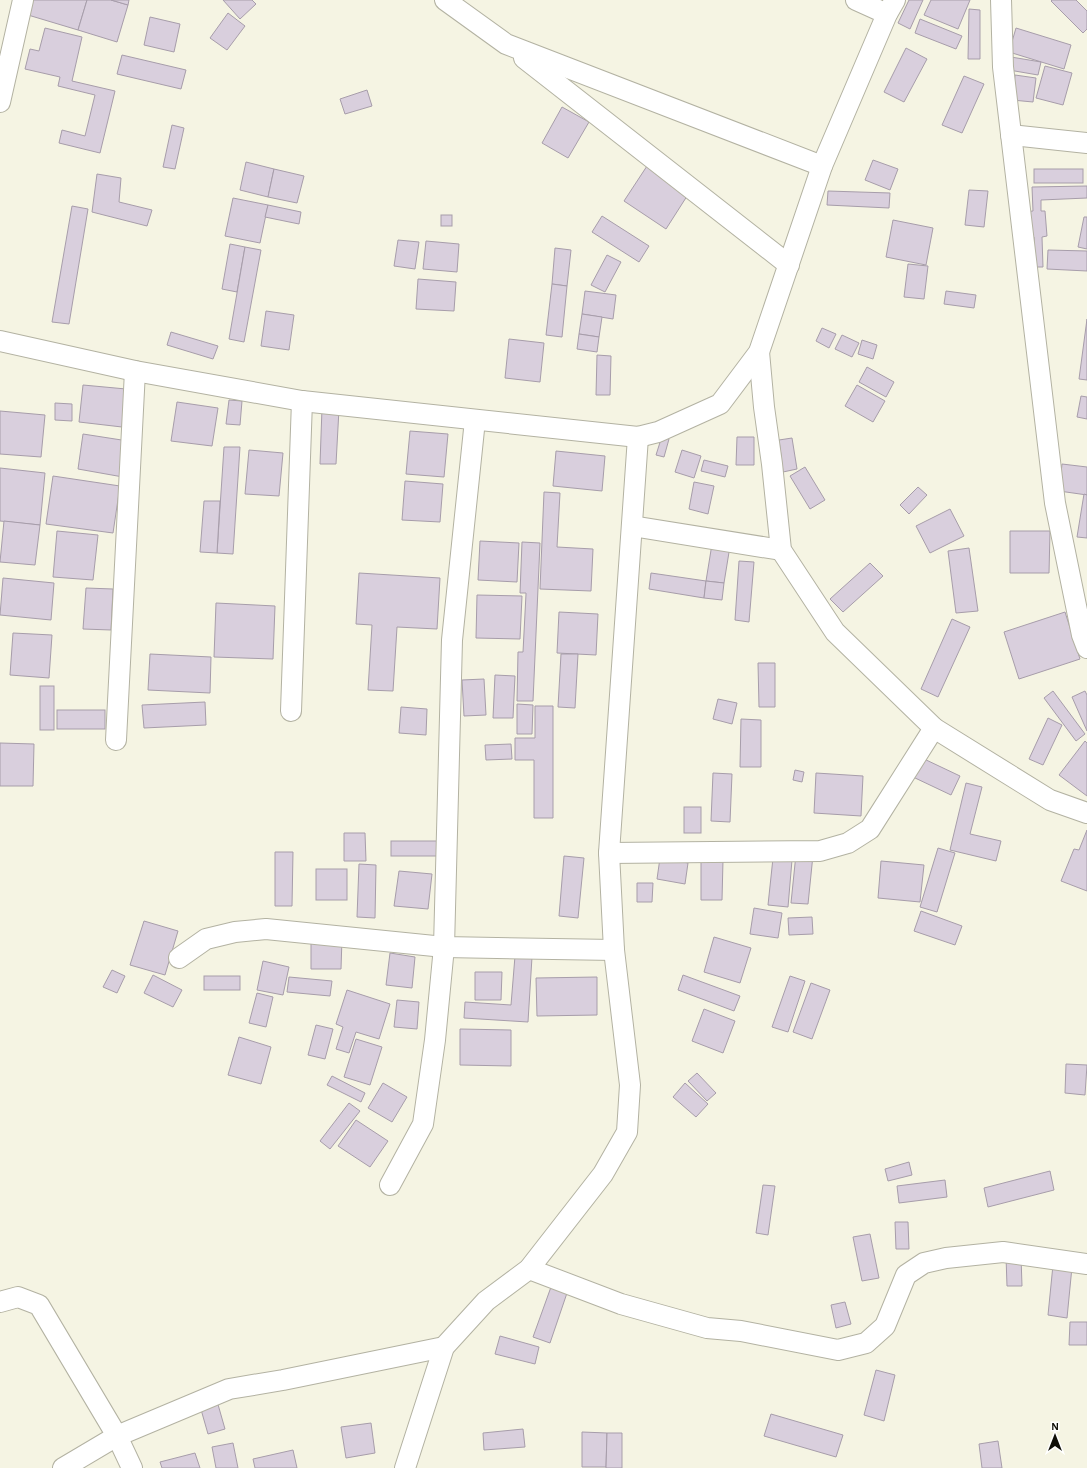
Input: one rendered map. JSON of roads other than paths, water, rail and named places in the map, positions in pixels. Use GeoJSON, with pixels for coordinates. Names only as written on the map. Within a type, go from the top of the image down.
{"type":"FeatureCollection","features":[{"type":"Feature","properties":{"kind":"street"},"geometry":{"type":"LineString","coordinates":[[0,102],[23,0]]}},
{"type":"Feature","properties":{"kind":"street"},"geometry":{"type":"LineString","coordinates":[[445,0],[506,44],[789,264]]}},
{"type":"Feature","properties":{"kind":"street"},"geometry":{"type":"LineString","coordinates":[[0,341],[135,370],[302,401],[638,437],[658,432],[720,404],[759,352],[822,166],[891,7],[856,0]]}},
{"type":"Feature","properties":{"kind":"street"},"geometry":{"type":"LineString","coordinates":[[1001,0],[1003,67],[1055,503],[1082,635],[1087,648]]}},
{"type":"Feature","properties":{"kind":"street"},"geometry":{"type":"LineString","coordinates":[[506,44],[822,166]]}},
{"type":"Feature","properties":{"kind":"street"},"geometry":{"type":"LineString","coordinates":[[1011,135],[1087,143]]}},
{"type":"Feature","properties":{"kind":"street"},"geometry":{"type":"LineString","coordinates":[[759,352],[781,550],[835,632],[934,728],[1050,800],[1087,814]]}},
{"type":"Feature","properties":{"kind":"street"},"geometry":{"type":"LineString","coordinates":[[116,740],[135,370]]}},
{"type":"Feature","properties":{"kind":"street"},"geometry":{"type":"LineString","coordinates":[[292,711],[302,401]]}},
{"type":"Feature","properties":{"kind":"street"},"geometry":{"type":"LineString","coordinates":[[390,1185],[423,1124],[435,1040],[444,947],[452,640],[474,420]]}},
{"type":"Feature","properties":{"kind":"street"},"geometry":{"type":"LineString","coordinates":[[404,1468],[444,1347],[486,1301],[529,1269],[603,1174],[627,1132],[630,1085],[614,950],[609,853],[638,437]]}},
{"type":"Feature","properties":{"kind":"street"},"geometry":{"type":"LineString","coordinates":[[632,526],[781,550]]}},
{"type":"Feature","properties":{"kind":"street"},"geometry":{"type":"LineString","coordinates":[[609,853],[820,851],[848,843],[870,830],[934,728]]}},
{"type":"Feature","properties":{"kind":"street"},"geometry":{"type":"LineString","coordinates":[[179,958],[206,939],[235,932],[266,929],[444,947],[614,950]]}},
{"type":"Feature","properties":{"kind":"street"},"geometry":{"type":"LineString","coordinates":[[529,1269],[621,1304],[707,1328],[741,1331],[838,1350],[866,1343],[885,1326],[906,1275],[924,1263],[946,1258],[1003,1252],[1087,1264]]}},
{"type":"Feature","properties":{"kind":"street"},"geometry":{"type":"LineString","coordinates":[[0,1302],[18,1297],[39,1305],[117,1436],[132,1468]]}},
{"type":"Feature","properties":{"kind":"street"},"geometry":{"type":"LineString","coordinates":[[63,1468],[117,1436],[229,1390],[444,1347]]}}]}
